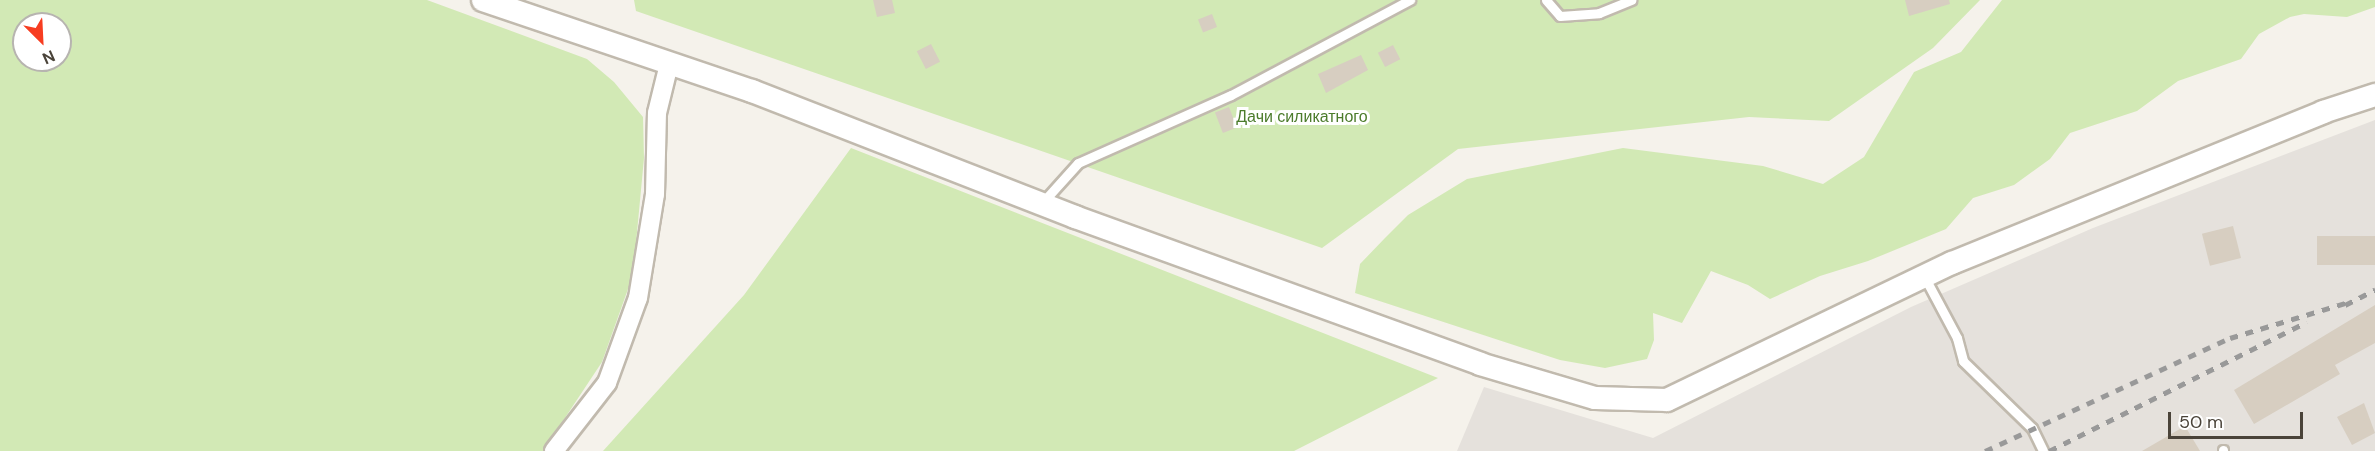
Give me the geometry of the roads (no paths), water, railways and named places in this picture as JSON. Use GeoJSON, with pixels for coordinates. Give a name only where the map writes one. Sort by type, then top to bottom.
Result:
{"type":"FeatureCollection","features":[{"type":"Feature","properties":{"kind":"street"},"geometry":{"type":"LineString","coordinates":[[483,0],[752,91],[1041,204],[1480,364],[1595,398],[1666,400],[1924,276],[2213,157],[2375,95]]}},
{"type":"Feature","properties":{"kind":"street"},"geometry":{"type":"LineString","coordinates":[[555,451],[607,382],[638,298],[654,194],[657,113],[669,64]]}},
{"type":"Feature","properties":{"kind":"lane"},"geometry":{"type":"LineString","coordinates":[[1041,204],[1078,163],[1232,95],[1410,0]]}},
{"type":"Feature","properties":{"kind":"lane"},"geometry":{"type":"LineString","coordinates":[[1546,0],[1560,16],[1599,13],[1632,0]]}},
{"type":"Feature","properties":{"kind":"lane"},"geometry":{"type":"LineString","coordinates":[[1924,276],[1957,338],[1963,361],[2032,428],[2043,451]]}},
{"type":"Feature","properties":{"kind":"railway"},"geometry":{"type":"LineString","coordinates":[[2345,305],[2375,290]]}},
{"type":"Feature","properties":{"kind":"railway"},"geometry":{"type":"LineString","coordinates":[[1985,451],[2230,338],[2352,301]]}},
{"type":"Feature","properties":{"kind":"railway"},"geometry":{"type":"LineString","coordinates":[[2049,451],[2307,322]]}},
{"type":"Feature","properties":{"kind":"park label","name":"Дачи силикатного"},"geometry":{"type":"Point","coordinates":[1302,117]}}]}
